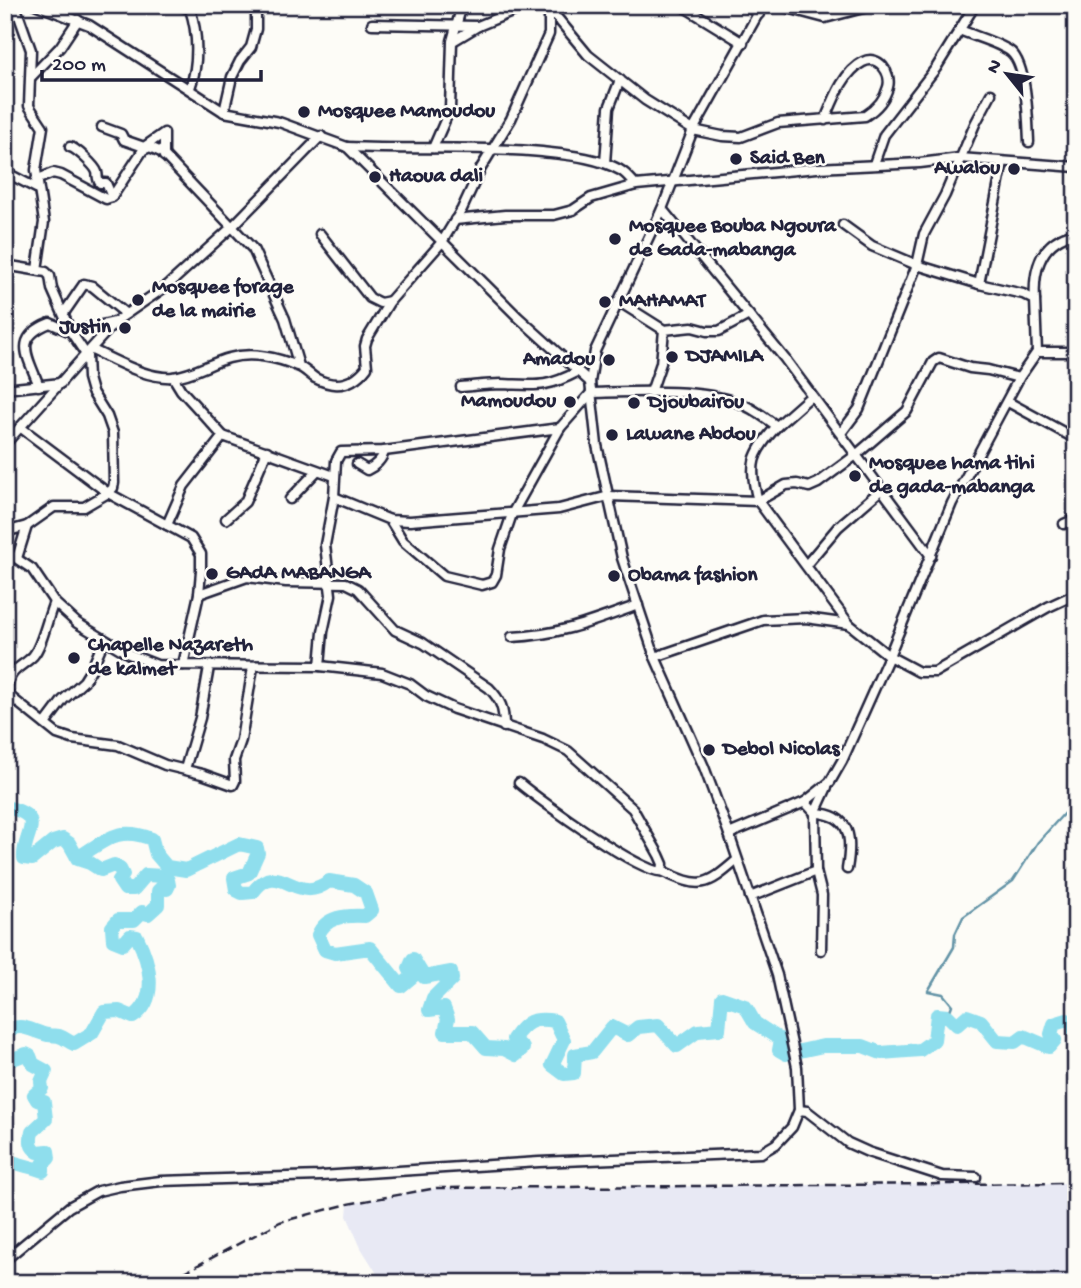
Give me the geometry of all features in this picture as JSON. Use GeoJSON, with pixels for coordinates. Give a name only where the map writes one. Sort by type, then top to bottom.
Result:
{"type":"FeatureCollection","features":[{"type":"Feature","properties":{"kind":"street"},"geometry":{"type":"LineString","coordinates":[[15,5],[31,50],[29,106],[43,127],[37,182],[44,222],[37,270]]}},
{"type":"Feature","properties":{"kind":"street"},"geometry":{"type":"LineString","coordinates":[[37,5],[78,20],[123,44],[224,112],[279,122],[347,147],[495,148],[564,154],[605,163],[622,171],[636,185]]}},
{"type":"Feature","properties":{"kind":"street"},"geometry":{"type":"LineString","coordinates":[[178,5],[190,9],[195,22],[195,76],[190,88]]}},
{"type":"Feature","properties":{"kind":"street"},"geometry":{"type":"LineString","coordinates":[[224,112],[232,77],[251,47],[256,29],[256,5]]}},
{"type":"Feature","properties":{"kind":"street"},"geometry":{"type":"LineString","coordinates":[[433,148],[450,109],[452,41],[462,5]]}},
{"type":"Feature","properties":{"kind":"street"},"geometry":{"type":"LineString","coordinates":[[452,41],[462,33],[529,5]]}},
{"type":"Feature","properties":{"kind":"street"},"geometry":{"type":"LineString","coordinates":[[681,5],[743,43]]}},
{"type":"Feature","properties":{"kind":"street"},"geometry":{"type":"LineString","coordinates":[[745,5],[758,14]]}},
{"type":"Feature","properties":{"kind":"street"},"geometry":{"type":"LineString","coordinates":[[5,1261],[69,1208],[98,1191],[120,1186],[161,1181],[321,1176],[539,1162],[761,1153],[776,1144],[792,1127],[799,1110],[794,1053],[777,975],[729,834],[704,767],[655,657],[622,558],[597,445],[590,382],[595,351],[662,209],[693,130],[763,5]]}},
{"type":"Feature","properties":{"kind":"street"},"geometry":{"type":"LineString","coordinates":[[776,5],[825,19],[875,5]]}},
{"type":"Feature","properties":{"kind":"street"},"geometry":{"type":"LineString","coordinates":[[874,164],[884,135],[917,95],[975,5]]}},
{"type":"Feature","properties":{"kind":"street"},"geometry":{"type":"LineString","coordinates":[[548,6],[588,55],[645,100],[693,130],[722,136],[741,137],[778,123],[825,120],[865,117],[883,99],[888,85],[888,76],[883,66],[871,60],[864,61],[855,69],[835,97],[825,120]]}},
{"type":"Feature","properties":{"kind":"street"},"geometry":{"type":"LineString","coordinates":[[5,265],[37,270],[50,276],[52,289],[71,332],[90,353],[150,374],[173,377],[230,358],[256,355],[299,366],[317,379],[331,383],[347,384],[358,379],[367,367],[366,339],[390,301],[442,242],[456,220],[481,168],[495,148],[540,58],[549,34],[548,6]]}},
{"type":"Feature","properties":{"kind":"street"},"geometry":{"type":"LineString","coordinates":[[31,77],[60,47],[78,20]]}},
{"type":"Feature","properties":{"kind":"street"},"geometry":{"type":"LineString","coordinates":[[372,24],[478,26]]}},
{"type":"Feature","properties":{"kind":"street"},"geometry":{"type":"LineString","coordinates":[[960,30],[1010,50],[1016,58],[1026,85],[1029,142]]}},
{"type":"Feature","properties":{"kind":"street"},"geometry":{"type":"LineString","coordinates":[[605,163],[609,108],[620,80]]}},
{"type":"Feature","properties":{"kind":"street"},"geometry":{"type":"LineString","coordinates":[[841,433],[859,409],[916,265],[924,234],[945,195],[990,94]]}},
{"type":"Feature","properties":{"kind":"street"},"geometry":{"type":"LineString","coordinates":[[102,127],[144,147],[164,133],[164,156]]}},
{"type":"Feature","properties":{"kind":"street"},"geometry":{"type":"LineString","coordinates":[[5,444],[90,353],[116,321],[168,285],[232,227],[321,136]]}},
{"type":"Feature","properties":{"kind":"street"},"geometry":{"type":"LineString","coordinates":[[70,146],[78,149],[95,169],[96,179],[100,183],[106,183],[112,198]]}},
{"type":"Feature","properties":{"kind":"street"},"geometry":{"type":"LineString","coordinates":[[5,172],[26,183],[37,182],[53,173],[61,174],[106,199],[112,198],[143,150],[150,147],[164,156],[253,249],[285,319],[299,366]]}},
{"type":"Feature","properties":{"kind":"street"},"geometry":{"type":"LineString","coordinates":[[347,147],[442,242],[590,382]]}},
{"type":"Feature","properties":{"kind":"street"},"geometry":{"type":"LineString","coordinates":[[456,220],[565,213],[591,198],[636,185],[874,164],[920,163],[960,158],[1076,167]]}},
{"type":"Feature","properties":{"kind":"street"},"geometry":{"type":"LineString","coordinates":[[979,284],[1003,162]]}},
{"type":"Feature","properties":{"kind":"street"},"geometry":{"type":"LineString","coordinates":[[662,209],[785,359],[930,556]]}},
{"type":"Feature","properties":{"kind":"street"},"geometry":{"type":"LineString","coordinates":[[843,225],[872,246],[916,265],[1023,294],[1035,300]]}},
{"type":"Feature","properties":{"kind":"street"},"geometry":{"type":"LineString","coordinates":[[320,233],[370,298],[380,303],[390,301]]}},
{"type":"Feature","properties":{"kind":"street"},"geometry":{"type":"LineString","coordinates":[[821,950],[822,895],[816,872],[815,813],[842,761],[889,656],[952,503],[1019,378],[1037,352],[1034,279],[1041,257],[1050,244],[1071,234],[1076,248]]}},
{"type":"Feature","properties":{"kind":"street"},"geometry":{"type":"LineString","coordinates":[[64,313],[84,284],[92,286],[126,314]]}},
{"type":"Feature","properties":{"kind":"street"},"geometry":{"type":"LineString","coordinates":[[618,301],[664,330],[692,327],[719,331],[749,315]]}},
{"type":"Feature","properties":{"kind":"street"},"geometry":{"type":"LineString","coordinates":[[39,386],[25,347],[27,337],[34,330],[50,323],[71,332],[116,321]]}},
{"type":"Feature","properties":{"kind":"street"},"geometry":{"type":"LineString","coordinates":[[651,392],[664,350],[664,330]]}},
{"type":"Feature","properties":{"kind":"street"},"geometry":{"type":"LineString","coordinates":[[1037,352],[1075,352]]}},
{"type":"Feature","properties":{"kind":"street"},"geometry":{"type":"LineString","coordinates":[[5,532],[27,526],[54,507],[84,507],[108,494],[113,488],[113,433],[107,416],[92,392],[88,378],[90,353]]}},
{"type":"Feature","properties":{"kind":"street"},"geometry":{"type":"LineString","coordinates":[[334,497],[390,520],[410,521],[559,509],[608,496],[758,501],[786,485],[809,487],[818,483],[856,454],[907,411],[933,362],[939,358],[970,368],[1019,378]]}},
{"type":"Feature","properties":{"kind":"street"},"geometry":{"type":"LineString","coordinates":[[461,387],[496,384],[535,386],[562,380],[577,372]]}},
{"type":"Feature","properties":{"kind":"street"},"geometry":{"type":"LineString","coordinates":[[173,377],[181,390],[223,436],[334,476]]}},
{"type":"Feature","properties":{"kind":"street"},"geometry":{"type":"LineString","coordinates":[[5,389],[61,383]]}},
{"type":"Feature","properties":{"kind":"street"},"geometry":{"type":"LineString","coordinates":[[390,520],[403,541],[444,576],[482,585],[492,582],[496,575],[500,549],[512,514],[560,428],[591,393],[651,392],[726,399],[743,404],[777,426]]}},
{"type":"Feature","properties":{"kind":"street"},"geometry":{"type":"LineString","coordinates":[[811,396],[760,444],[752,462],[752,480],[758,501],[849,624],[889,656],[919,672],[935,672],[1048,607],[1076,594]]}},
{"type":"Feature","properties":{"kind":"street"},"geometry":{"type":"LineString","coordinates":[[1008,402],[1076,439]]}},
{"type":"Feature","properties":{"kind":"street"},"geometry":{"type":"LineString","coordinates":[[20,427],[108,494],[191,538],[201,554],[199,594],[183,665]]}},
{"type":"Feature","properties":{"kind":"street"},"geometry":{"type":"LineString","coordinates":[[320,666],[323,632],[331,596],[325,545],[334,497],[336,461],[341,452],[384,451],[560,428]]}},
{"type":"Feature","properties":{"kind":"street"},"geometry":{"type":"LineString","coordinates":[[167,525],[184,486],[223,436]]}},
{"type":"Feature","properties":{"kind":"street"},"geometry":{"type":"LineString","coordinates":[[226,519],[245,502],[267,451]]}},
{"type":"Feature","properties":{"kind":"street"},"geometry":{"type":"LineString","coordinates":[[357,464],[370,469],[382,457],[384,451]]}},
{"type":"Feature","properties":{"kind":"street"},"geometry":{"type":"LineString","coordinates":[[290,499],[317,471]]}},
{"type":"Feature","properties":{"kind":"street"},"geometry":{"type":"LineString","coordinates":[[806,565],[838,527],[882,489]]}},
{"type":"Feature","properties":{"kind":"street"},"geometry":{"type":"LineString","coordinates":[[1064,524],[1076,519]]}},
{"type":"Feature","properties":{"kind":"street"},"geometry":{"type":"LineString","coordinates":[[17,558],[27,526]]}},
{"type":"Feature","properties":{"kind":"street"},"geometry":{"type":"LineString","coordinates":[[5,551],[32,569],[54,602],[77,623],[129,654],[157,665],[320,666],[382,673],[410,684],[426,696],[454,709],[543,739],[568,751],[633,809],[659,855],[663,864],[662,871]]}},
{"type":"Feature","properties":{"kind":"street"},"geometry":{"type":"LineString","coordinates":[[199,594],[227,582],[247,578],[346,583],[358,589],[395,630],[423,643],[489,688],[504,709],[504,727]]}},
{"type":"Feature","properties":{"kind":"street"},"geometry":{"type":"LineString","coordinates":[[54,602],[35,654],[21,663],[11,675],[7,691],[57,734],[72,739],[118,745],[165,765],[235,784],[234,760],[241,740],[253,667]]}},
{"type":"Feature","properties":{"kind":"street"},"geometry":{"type":"LineString","coordinates":[[512,637],[542,636],[577,627],[638,605]]}},
{"type":"Feature","properties":{"kind":"street"},"geometry":{"type":"LineString","coordinates":[[655,657],[763,620],[806,618],[849,624]]}},
{"type":"Feature","properties":{"kind":"street"},"geometry":{"type":"LineString","coordinates":[[45,724],[63,700],[84,681],[104,640]]}},
{"type":"Feature","properties":{"kind":"street"},"geometry":{"type":"LineString","coordinates":[[185,769],[200,718],[209,667]]}},
{"type":"Feature","properties":{"kind":"street"},"geometry":{"type":"LineString","coordinates":[[729,834],[805,802],[830,782]]}},
{"type":"Feature","properties":{"kind":"street"},"geometry":{"type":"LineString","coordinates":[[519,783],[554,812],[655,872],[662,871],[687,883],[705,883],[717,878],[737,860]]}},
{"type":"Feature","properties":{"kind":"street"},"geometry":{"type":"LineString","coordinates":[[805,802],[815,813],[841,820],[848,832],[850,843],[846,869]]}},
{"type":"Feature","properties":{"kind":"street"},"geometry":{"type":"LineString","coordinates":[[750,897],[816,872]]}},
{"type":"Feature","properties":{"kind":"street"},"geometry":{"type":"LineString","coordinates":[[799,1110],[807,1111],[848,1143],[868,1152],[942,1176],[976,1177]]}},
{"type":"Feature","properties":{"kind":"shaded area"},"geometry":{"type":"Polygon","coordinates":[[[1076,1183],[1076,1283],[383,1283],[361,1248],[347,1216],[348,1204],[436,1188],[1076,1183]]]}},
{"type":"Feature","properties":{"kind":"waterway"},"geometry":{"type":"LineString","coordinates":[[356,5],[376,9],[383,5]]}},
{"type":"Feature","properties":{"kind":"waterway"},"geometry":{"type":"LineString","coordinates":[[948,1016],[952,1005],[943,994],[928,991],[954,947],[955,934],[963,917],[1013,881],[1038,842],[1076,800]]}},
{"type":"Feature","properties":{"kind":"waterway"},"geometry":{"type":"LineString","coordinates":[[5,807],[27,815],[30,821],[24,858],[32,859],[53,842],[63,839],[69,843],[78,859],[101,870],[114,865],[120,869],[123,875],[119,880],[125,889],[134,889],[146,875],[163,876],[169,885],[167,889],[162,887],[158,891],[158,905],[148,914],[142,912],[134,920],[118,920],[112,927],[113,940],[123,944],[130,936],[137,937],[148,968],[150,979],[147,1000],[133,1017],[119,1011],[104,1012],[92,1033],[74,1044],[59,1036],[21,1027],[15,1027],[5,1034]]}},
{"type":"Feature","properties":{"kind":"waterway"},"geometry":{"type":"LineString","coordinates":[[77,858],[120,834],[140,835],[152,839],[156,854],[167,867],[186,870],[239,844],[257,848],[258,853],[249,873],[234,878],[236,890],[242,893],[253,892],[263,882],[271,879],[307,889],[317,888],[329,881],[354,885],[366,893],[372,910],[365,916],[344,917],[326,924],[318,935],[325,950],[335,953],[370,948],[401,986],[413,976],[409,968],[413,959],[424,977],[451,972],[452,979],[433,998],[429,1010],[444,1008],[448,1019],[445,1032],[472,1032],[486,1048],[504,1049],[516,1055],[523,1048],[513,1039],[522,1028],[535,1020],[555,1021],[564,1040],[552,1065],[564,1074],[574,1073],[575,1055],[592,1052],[612,1027],[628,1035],[638,1027],[658,1025],[677,1046],[698,1031],[719,1029],[722,998],[745,1006],[755,1023],[781,1040],[779,1050],[786,1054],[823,1046],[863,1046],[881,1053],[920,1050],[934,1040],[937,1015],[948,1016],[957,1025],[967,1016],[981,1021],[997,1041],[1015,1042],[1023,1036],[1049,1047],[1055,1040],[1051,1034],[1054,1024],[1067,1020],[1073,1023],[1076,1041]]}},
{"type":"Feature","properties":{"kind":"waterway"},"geometry":{"type":"LineString","coordinates":[[5,1062],[26,1054],[30,1056],[33,1064],[46,1071],[41,1082],[42,1088],[34,1095],[37,1100],[44,1102],[46,1119],[32,1132],[31,1141],[38,1152],[48,1151],[49,1158],[43,1164],[43,1171],[5,1159]]}},
{"type":"Feature","properties":{"kind":"railway"},"geometry":{"type":"LineString","coordinates":[[171,1283],[181,1274],[280,1222],[348,1204],[436,1188],[1076,1183]]}},
{"type":"Feature","properties":{"kind":"place","name":"Mosquee Mamoudou"},"geometry":{"type":"Point","coordinates":[304,112]}},
{"type":"Feature","properties":{"kind":"place","name":"Said Ben"},"geometry":{"type":"Point","coordinates":[736,159]}},
{"type":"Feature","properties":{"kind":"place","name":"Awalou"},"geometry":{"type":"Point","coordinates":[1014,169]}},
{"type":"Feature","properties":{"kind":"place","name":"Haoua dali"},"geometry":{"type":"Point","coordinates":[375,177]}},
{"type":"Feature","properties":{"kind":"place","name":"Mosquee Bouba Ngoura de Gada-mabanga"},"geometry":{"type":"Point","coordinates":[615,239]}},
{"type":"Feature","properties":{"kind":"place","name":"Mosquee forage de la mairie"},"geometry":{"type":"Point","coordinates":[138,300]}},
{"type":"Feature","properties":{"kind":"place","name":"MAHAMAT"},"geometry":{"type":"Point","coordinates":[605,302]}},
{"type":"Feature","properties":{"kind":"place","name":"Justin"},"geometry":{"type":"Point","coordinates":[125,328]}},
{"type":"Feature","properties":{"kind":"place","name":"DJAMILA"},"geometry":{"type":"Point","coordinates":[672,357]}},
{"type":"Feature","properties":{"kind":"place","name":"Amadou"},"geometry":{"type":"Point","coordinates":[609,360]}},
{"type":"Feature","properties":{"kind":"place","name":"Mamoudou"},"geometry":{"type":"Point","coordinates":[570,402]}},
{"type":"Feature","properties":{"kind":"place","name":"Djoubairou"},"geometry":{"type":"Point","coordinates":[634,403]}},
{"type":"Feature","properties":{"kind":"place","name":"Lawane Abdou"},"geometry":{"type":"Point","coordinates":[612,435]}},
{"type":"Feature","properties":{"kind":"place","name":"Mosquee hama tihi de gada-mabanga"},"geometry":{"type":"Point","coordinates":[855,476]}},
{"type":"Feature","properties":{"kind":"place","name":"GAdA MABANGA"},"geometry":{"type":"Point","coordinates":[212,574]}},
{"type":"Feature","properties":{"kind":"place","name":"Obama fashion"},"geometry":{"type":"Point","coordinates":[614,576]}},
{"type":"Feature","properties":{"kind":"place","name":"Chapelle Nazareth de kalmet"},"geometry":{"type":"Point","coordinates":[74,658]}},
{"type":"Feature","properties":{"kind":"place","name":"Debol Nicolas"},"geometry":{"type":"Point","coordinates":[709,750]}}]}
